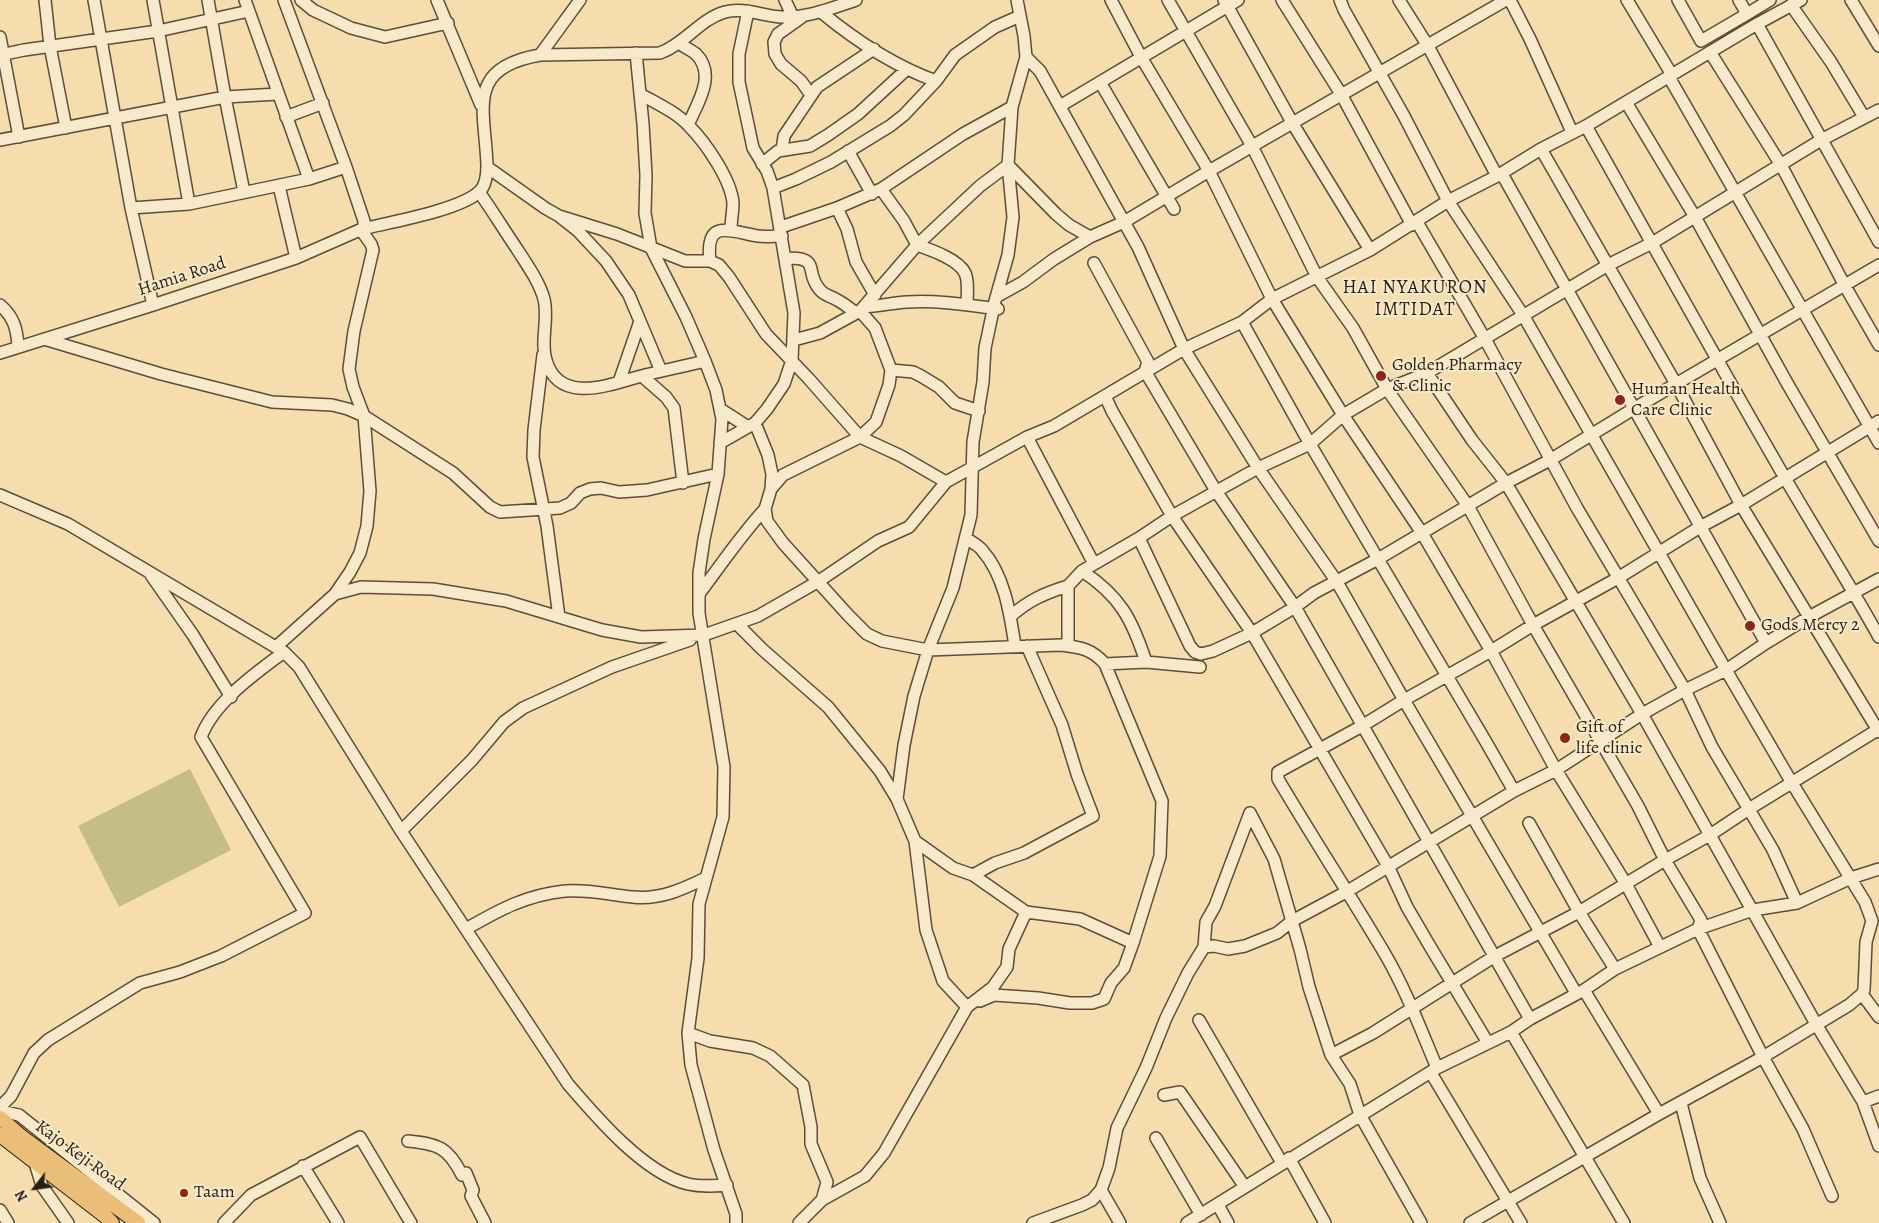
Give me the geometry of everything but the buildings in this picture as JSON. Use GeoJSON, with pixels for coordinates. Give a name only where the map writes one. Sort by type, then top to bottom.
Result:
{"type":"FeatureCollection","features":[{"type":"Feature","properties":{"kind":"main road","name":"Kajo Keji Road"},"geometry":{"type":"LineString","coordinates":[[0,1118],[138,1223]]}},
{"type":"Feature","properties":{"kind":"main road","name":"Kajo Keji Road"},"geometry":{"type":"LineString","coordinates":[[0,1135],[112,1223]]}},
{"type":"Feature","properties":{"kind":"street"},"geometry":{"type":"LineString","coordinates":[[45,0],[50,46],[66,128]]}},
{"type":"Feature","properties":{"kind":"street"},"geometry":{"type":"LineString","coordinates":[[94,0],[132,208],[153,305]]}},
{"type":"Feature","properties":{"kind":"street"},"geometry":{"type":"LineString","coordinates":[[153,0],[189,204]]}},
{"type":"Feature","properties":{"kind":"street"},"geometry":{"type":"LineString","coordinates":[[208,0],[244,192]]}},
{"type":"Feature","properties":{"kind":"street"},"geometry":{"type":"LineString","coordinates":[[154,1223],[19,1115],[0,1109],[11,1096],[34,1053],[48,1040],[140,983],[180,972],[221,956],[305,912],[201,737],[205,727],[231,697],[335,594],[360,553],[367,526],[370,491],[364,416],[352,387],[349,369],[354,330],[372,250],[362,227],[346,167],[284,0]]}},
{"type":"Feature","properties":{"kind":"street"},"geometry":{"type":"LineString","coordinates":[[301,0],[313,10],[351,28],[385,37],[448,23]]}},
{"type":"Feature","properties":{"kind":"street"},"geometry":{"type":"LineString","coordinates":[[437,0],[482,107]]}},
{"type":"Feature","properties":{"kind":"street"},"geometry":{"type":"LineString","coordinates":[[540,55],[580,0]]}},
{"type":"Feature","properties":{"kind":"street"},"geometry":{"type":"LineString","coordinates":[[785,0],[793,17]]}},
{"type":"Feature","properties":{"kind":"street"},"geometry":{"type":"LineString","coordinates":[[559,617],[547,526],[535,472],[533,443],[544,349],[546,319],[544,299],[532,272],[479,192],[482,190],[487,174],[482,107],[484,92],[495,74],[509,63],[520,58],[540,55],[660,52],[670,49],[717,15],[737,10],[780,17],[793,17],[821,12],[856,0]]}},
{"type":"Feature","properties":{"kind":"street"},"geometry":{"type":"LineString","coordinates":[[897,799],[904,745],[914,696],[928,650],[953,588],[971,515],[972,442],[979,411],[985,348],[996,297],[1008,255],[1013,217],[1008,164],[1012,107],[1026,57],[1017,0]]}},
{"type":"Feature","properties":{"kind":"street"},"geometry":{"type":"LineString","coordinates":[[1111,0],[1141,57],[1209,171],[1272,299],[1343,415],[1422,533],[1491,651],[1556,770],[1626,884],[1660,947]]}},
{"type":"Feature","properties":{"kind":"street"},"geometry":{"type":"LineString","coordinates":[[1168,0],[1252,146],[1317,277],[1353,328],[1387,389],[1468,506],[1533,625],[1638,806],[1665,860],[1701,920],[1698,929],[1763,1057],[1803,1129],[1832,1196]]}},
{"type":"Feature","properties":{"kind":"street"},"geometry":{"type":"LineString","coordinates":[[1060,106],[1185,31],[1225,3],[1238,0]]}},
{"type":"Feature","properties":{"kind":"street"},"geometry":{"type":"LineString","coordinates":[[1282,0],[1341,94],[1414,223],[1484,339],[1550,460],[1684,690],[1712,747],[1773,850],[1797,903]]}},
{"type":"Feature","properties":{"kind":"street"},"geometry":{"type":"LineString","coordinates":[[1340,0],[1448,201],[1523,315],[1726,670],[1792,783],[1866,902],[1872,917],[1866,942],[1866,975],[1862,994],[1849,1005],[1763,1057],[1507,1200],[1470,1223]]}},
{"type":"Feature","properties":{"kind":"street"},"geometry":{"type":"LineString","coordinates":[[1399,0],[1428,46],[1500,175],[1568,290],[1766,644]]}},
{"type":"Feature","properties":{"kind":"street"},"geometry":{"type":"LineString","coordinates":[[996,297],[1023,282],[1054,259],[1090,237],[1124,222],[1341,94],[1508,0],[1530,39],[1572,132]]}},
{"type":"Feature","properties":{"kind":"street"},"geometry":{"type":"LineString","coordinates":[[1627,0],[1734,192],[1803,310],[1874,424],[1879,443]]}},
{"type":"Feature","properties":{"kind":"street"},"geometry":{"type":"LineString","coordinates":[[1678,0],[1701,41],[1770,0]]}},
{"type":"Feature","properties":{"kind":"street"},"geometry":{"type":"LineString","coordinates":[[1738,0],[1747,14]]}},
{"type":"Feature","properties":{"kind":"street"},"geometry":{"type":"LineString","coordinates":[[1851,0],[1879,46]]}},
{"type":"Feature","properties":{"kind":"street"},"geometry":{"type":"LineString","coordinates":[[400,832],[472,760],[504,722],[523,708],[612,667],[737,624],[774,607],[819,581],[878,541],[909,528],[946,482],[1027,437],[1054,426],[1184,349],[1242,322],[1272,299],[1370,250],[1448,201],[1500,175],[1541,149],[1586,126],[1796,2],[1864,117]]}},
{"type":"Feature","properties":{"kind":"street"},"geometry":{"type":"LineString","coordinates":[[1225,3],[1293,124],[1370,250]]}},
{"type":"Feature","properties":{"kind":"street"},"geometry":{"type":"LineString","coordinates":[[2,55],[50,46],[158,31],[212,20],[247,5],[309,179]]}},
{"type":"Feature","properties":{"kind":"street"},"geometry":{"type":"LineString","coordinates":[[720,443],[751,425],[767,409],[784,384],[792,360],[794,340],[794,313],[774,188],[753,148],[739,82],[739,54],[748,11]]}},
{"type":"Feature","properties":{"kind":"street"},"geometry":{"type":"LineString","coordinates":[[821,12],[865,45],[906,69],[936,81]]}},
{"type":"Feature","properties":{"kind":"street"},"geometry":{"type":"LineString","coordinates":[[806,15],[778,34],[774,42],[775,54],[781,64],[802,81],[811,95]]}},
{"type":"Feature","properties":{"kind":"street"},"geometry":{"type":"LineString","coordinates":[[774,188],[796,179],[890,126],[904,115],[936,81],[955,55],[995,27],[1020,16]]}},
{"type":"Feature","properties":{"kind":"street"},"geometry":{"type":"LineString","coordinates":[[1757,24],[1879,242]]}},
{"type":"Feature","properties":{"kind":"street"},"geometry":{"type":"LineString","coordinates":[[0,37],[19,137]]}},
{"type":"Feature","properties":{"kind":"street"},"geometry":{"type":"LineString","coordinates":[[679,43],[696,55],[704,66],[706,80],[702,95],[688,125]]}},
{"type":"Feature","properties":{"kind":"street"},"geometry":{"type":"LineString","coordinates":[[782,150],[784,136],[817,86],[874,49]]}},
{"type":"Feature","properties":{"kind":"street"},"geometry":{"type":"LineString","coordinates":[[1710,52],[1781,165],[1845,286],[1879,345]]}},
{"type":"Feature","properties":{"kind":"street"},"geometry":{"type":"LineString","coordinates":[[636,53],[646,174],[645,213],[650,248],[686,317],[705,361],[716,390],[722,419],[718,474],[698,573],[699,613],[724,767],[723,817],[700,904],[698,958],[688,1033],[692,1065],[714,1150],[736,1214],[736,1223]]}},
{"type":"Feature","properties":{"kind":"street"},"geometry":{"type":"LineString","coordinates":[[1026,57],[1040,71],[1138,247],[1184,349],[1258,468],[1337,582],[1541,934],[1659,1114]]}},
{"type":"Feature","properties":{"kind":"street"},"geometry":{"type":"LineString","coordinates":[[762,164],[782,150],[810,146],[828,135],[858,114],[906,69]]}},
{"type":"Feature","properties":{"kind":"street"},"geometry":{"type":"LineString","coordinates":[[1100,82],[1174,209]]}},
{"type":"Feature","properties":{"kind":"street"},"geometry":{"type":"LineString","coordinates":[[0,140],[225,98],[278,94]]}},
{"type":"Feature","properties":{"kind":"street"},"geometry":{"type":"LineString","coordinates":[[640,94],[660,104],[688,125],[705,146],[728,184],[733,202],[731,230]]}},
{"type":"Feature","properties":{"kind":"street"},"geometry":{"type":"LineString","coordinates":[[1626,102],[1695,216],[1760,334],[1879,541]]}},
{"type":"Feature","properties":{"kind":"street"},"geometry":{"type":"LineString","coordinates":[[286,117],[323,103]]}},
{"type":"Feature","properties":{"kind":"street"},"geometry":{"type":"LineString","coordinates":[[710,261],[708,249],[713,234],[722,230],[731,230],[761,237],[781,232],[838,208],[877,191],[963,134],[1012,107]]}},
{"type":"Feature","properties":{"kind":"street"},"geometry":{"type":"LineString","coordinates":[[1010,617],[1023,605],[1036,598],[1068,586],[1082,571],[1139,538],[1172,516],[1258,468],[1310,444],[1343,415],[1387,389],[1427,373],[1608,265],[1652,243],[1821,140],[1879,110]]}},
{"type":"Feature","properties":{"kind":"street"},"geometry":{"type":"LineString","coordinates":[[1586,126],[1785,479],[1855,593],[1879,637]]}},
{"type":"Feature","properties":{"kind":"street"},"geometry":{"type":"LineString","coordinates":[[1331,1055],[1412,1009],[1495,956],[1541,934],[1665,860],[1710,836],[1749,809],[1878,730],[1741,505],[1676,384],[1541,149]]}},
{"type":"Feature","properties":{"kind":"street"},"geometry":{"type":"LineString","coordinates":[[848,151],[877,191],[904,220],[917,246],[932,250],[947,258],[958,265],[965,273],[967,304]]}},
{"type":"Feature","properties":{"kind":"street"},"geometry":{"type":"LineString","coordinates":[[1008,164],[1056,214],[1069,225],[1090,237]]}},
{"type":"Feature","properties":{"kind":"street"},"geometry":{"type":"LineString","coordinates":[[794,340],[820,333],[860,311],[917,246],[974,191],[1008,164]]}},
{"type":"Feature","properties":{"kind":"street"},"geometry":{"type":"LineString","coordinates":[[132,208],[189,204],[280,186],[346,167]]}},
{"type":"Feature","properties":{"kind":"street"},"geometry":{"type":"LineString","coordinates":[[487,167],[578,231],[606,261],[629,295],[661,371]]}},
{"type":"Feature","properties":{"kind":"street"},"geometry":{"type":"LineString","coordinates":[[280,186],[296,258]]}},
{"type":"Feature","properties":{"kind":"street","name":"Hamia Road"},"geometry":{"type":"LineString","coordinates":[[0,352],[153,305],[296,258],[362,227],[460,204],[479,192]]}},
{"type":"Feature","properties":{"kind":"street"},"geometry":{"type":"LineString","coordinates":[[838,208],[847,229],[856,262],[876,295]]}},
{"type":"Feature","properties":{"kind":"street"},"geometry":{"type":"LineString","coordinates":[[559,216],[617,234],[685,261],[710,261],[719,265],[729,277],[766,334],[792,360],[860,437],[901,456],[946,482]]}},
{"type":"Feature","properties":{"kind":"street"},"geometry":{"type":"LineString","coordinates":[[771,489],[783,475],[860,437],[876,422],[889,385],[891,370],[876,328],[860,311],[825,295],[819,289],[809,262],[805,259],[785,258]]}},
{"type":"Feature","properties":{"kind":"street"},"geometry":{"type":"LineString","coordinates":[[1094,263],[1148,362],[1145,371],[1216,491],[1295,607],[1530,1018]]}},
{"type":"Feature","properties":{"kind":"street"},"geometry":{"type":"LineString","coordinates":[[1139,538],[1190,646],[1195,652],[1201,654],[1213,651],[1252,633],[1314,593],[1378,559],[1506,483],[1550,460],[1760,334],[1879,266]]}},
{"type":"Feature","properties":{"kind":"street"},"geometry":{"type":"LineString","coordinates":[[860,311],[907,302],[945,302],[998,309]]}},
{"type":"Feature","properties":{"kind":"street"},"geometry":{"type":"LineString","coordinates":[[0,305],[8,311],[15,325],[18,347]]}},
{"type":"Feature","properties":{"kind":"street"},"geometry":{"type":"LineString","coordinates":[[619,382],[640,321]]}},
{"type":"Feature","properties":{"kind":"street"},"geometry":{"type":"LineString","coordinates":[[1242,322],[1310,444],[1514,791]]}},
{"type":"Feature","properties":{"kind":"street"},"geometry":{"type":"LineString","coordinates":[[44,339],[162,374],[272,402],[332,405],[348,409],[364,416],[452,473],[494,510],[500,512],[565,507],[580,494],[590,489],[600,488],[619,492],[647,490],[718,474]]}},
{"type":"Feature","properties":{"kind":"street"},"geometry":{"type":"LineString","coordinates":[[544,349],[549,368],[556,378],[569,386],[582,389],[600,388],[705,361]]}},
{"type":"Feature","properties":{"kind":"street"},"geometry":{"type":"LineString","coordinates":[[891,370],[913,372],[939,388],[955,403],[979,411]]}},
{"type":"Feature","properties":{"kind":"street"},"geometry":{"type":"LineString","coordinates":[[1427,373],[1472,440],[1506,483],[1642,714],[1816,1024],[1863,1102],[1879,1146]]}},
{"type":"Feature","properties":{"kind":"street"},"geometry":{"type":"LineString","coordinates":[[642,376],[666,397],[674,408],[683,483]]}},
{"type":"Feature","properties":{"kind":"street"},"geometry":{"type":"LineString","coordinates":[[1105,396],[1172,516],[1252,633],[1388,866],[1407,907],[1488,1043]]}},
{"type":"Feature","properties":{"kind":"street"},"geometry":{"type":"LineString","coordinates":[[699,594],[743,533],[765,509],[771,489],[772,474],[768,455],[751,425],[720,409]]}},
{"type":"Feature","properties":{"kind":"street"},"geometry":{"type":"LineString","coordinates":[[1521,1223],[1434,1070],[1412,1009],[1385,955],[1320,850],[1277,775],[1280,770],[1362,726],[1446,675],[1618,578],[1874,424]]}},
{"type":"Feature","properties":{"kind":"street"},"geometry":{"type":"LineString","coordinates":[[1027,437],[1094,564]]}},
{"type":"Feature","properties":{"kind":"street"},"geometry":{"type":"LineString","coordinates":[[0,496],[68,524],[281,649],[299,667],[400,832],[568,1084],[591,1111],[642,1160],[672,1179],[689,1185],[727,1185]]}},
{"type":"Feature","properties":{"kind":"street"},"geometry":{"type":"LineString","coordinates":[[765,509],[768,521],[774,532],[848,616],[867,634],[882,641],[928,650],[1015,646],[1068,646],[1079,647],[1097,655],[1106,664],[1162,801],[1160,856],[1124,968],[1110,983],[1104,999],[1092,1003],[1070,1004],[1038,998],[994,995],[967,1007]]}},
{"type":"Feature","properties":{"kind":"street"},"geometry":{"type":"LineString","coordinates":[[966,538],[981,550],[993,566],[1002,587],[1015,646]]}},
{"type":"Feature","properties":{"kind":"street"},"geometry":{"type":"LineString","coordinates":[[1082,571],[1098,581],[1118,601],[1139,640],[1146,662]]}},
{"type":"Feature","properties":{"kind":"street"},"geometry":{"type":"LineString","coordinates":[[150,573],[193,635],[231,697]]}},
{"type":"Feature","properties":{"kind":"street"},"geometry":{"type":"LineString","coordinates":[[1204,947],[1214,946],[1228,949],[1245,946],[1277,933],[1292,921],[1346,892],[1428,841],[1514,791],[1556,770],[1642,714],[1684,690],[1726,670],[1809,617],[1879,579]]}},
{"type":"Feature","properties":{"kind":"street"},"geometry":{"type":"LineString","coordinates":[[1068,586],[1068,646]]}},
{"type":"Feature","properties":{"kind":"street"},"geometry":{"type":"LineString","coordinates":[[335,594],[360,587],[433,589],[506,601],[602,630],[641,637],[704,635]]}},
{"type":"Feature","properties":{"kind":"street"},"geometry":{"type":"LineString","coordinates":[[737,624],[763,650],[828,707],[880,771],[897,799],[915,841],[926,930],[943,981],[967,1007]]}},
{"type":"Feature","properties":{"kind":"street"},"geometry":{"type":"LineString","coordinates":[[972,875],[995,863],[1024,853],[1093,816],[1077,774],[1062,724],[1027,646]]}},
{"type":"Feature","properties":{"kind":"street"},"geometry":{"type":"LineString","coordinates":[[1106,664],[1146,662],[1200,667]]}},
{"type":"Feature","properties":{"kind":"street"},"geometry":{"type":"LineString","coordinates":[[1033,1223],[1082,1205],[1092,1200],[1101,1190],[1109,1168],[1117,1128],[1146,1068],[1166,1018],[1188,973],[1204,947],[1206,922],[1215,906],[1250,813],[1274,859],[1331,1055],[1350,1084],[1360,1115],[1421,1223]]}},
{"type":"Feature","properties":{"kind":"street"},"geometry":{"type":"LineString","coordinates":[[1530,823],[1579,912],[1615,969]]}},
{"type":"Feature","properties":{"kind":"street"},"geometry":{"type":"LineString","coordinates":[[915,841],[952,868],[972,875],[1026,912],[1080,919],[1133,943]]}},
{"type":"Feature","properties":{"kind":"street"},"geometry":{"type":"LineString","coordinates":[[1187,1223],[1434,1070],[1511,1032],[1530,1018],[1580,992],[1615,969],[1698,929],[1753,910],[1797,903],[1851,878],[1879,869]]}},
{"type":"Feature","properties":{"kind":"street"},"geometry":{"type":"LineString","coordinates":[[466,929],[507,905],[531,898],[564,891],[590,890],[632,897],[654,896],[674,893],[706,878]]}},
{"type":"Feature","properties":{"kind":"street"},"geometry":{"type":"LineString","coordinates":[[799,1223],[822,1200],[866,1176],[884,1153],[967,1007],[993,987],[1007,967],[1008,949],[1026,912]]}},
{"type":"Feature","properties":{"kind":"street"},"geometry":{"type":"LineString","coordinates":[[1862,994],[1879,1017]]}},
{"type":"Feature","properties":{"kind":"street"},"geometry":{"type":"LineString","coordinates":[[1199,1020],[1325,1223]]}},
{"type":"Feature","properties":{"kind":"street"},"geometry":{"type":"LineString","coordinates":[[1511,1032],[1624,1223]]}},
{"type":"Feature","properties":{"kind":"street"},"geometry":{"type":"LineString","coordinates":[[688,1033],[710,1042],[752,1048],[770,1056],[803,1085],[811,1128],[811,1144],[827,1182],[822,1200]]}},
{"type":"Feature","properties":{"kind":"street"},"geometry":{"type":"LineString","coordinates":[[1164,1096],[1180,1092],[1245,1187]]}},
{"type":"Feature","properties":{"kind":"street"},"geometry":{"type":"LineString","coordinates":[[1863,1102],[1879,1096]]}},
{"type":"Feature","properties":{"kind":"street"},"geometry":{"type":"LineString","coordinates":[[1681,1103],[1700,1178],[1720,1223]]}},
{"type":"Feature","properties":{"kind":"street"},"geometry":{"type":"LineString","coordinates":[[224,1223],[251,1195],[360,1137],[411,1223]]}},
{"type":"Feature","properties":{"kind":"street"},"geometry":{"type":"LineString","coordinates":[[1156,1138],[1201,1215]]}},
{"type":"Feature","properties":{"kind":"street"},"geometry":{"type":"LineString","coordinates":[[408,1141],[430,1143],[443,1148],[462,1175],[466,1173],[473,1190],[471,1196],[485,1223]]}},
{"type":"Feature","properties":{"kind":"street"},"geometry":{"type":"LineString","coordinates":[[36,1163],[42,1186],[68,1223]]}},
{"type":"Feature","properties":{"kind":"street"},"geometry":{"type":"LineString","coordinates":[[303,1166],[338,1223]]}},
{"type":"Feature","properties":{"kind":"street"},"geometry":{"type":"LineString","coordinates":[[1101,1190],[1120,1223]]}},
{"type":"Feature","properties":{"kind":"street"},"geometry":{"type":"LineString","coordinates":[[1218,1205],[1228,1223]]}},
{"type":"Feature","properties":{"kind":"street"},"geometry":{"type":"LineString","coordinates":[[0,1210],[8,1223]]}},
{"type":"Feature","properties":{"kind":"shaded area"},"geometry":{"type":"Polygon","coordinates":[[[190,769],[231,850],[119,907],[78,826],[190,769]]]}},
{"type":"Feature","properties":{"kind":"place","name":"Golden Pharmacy & Clinic"},"geometry":{"type":"Point","coordinates":[1381,376]}},
{"type":"Feature","properties":{"kind":"place","name":"Human Health Care Clinic"},"geometry":{"type":"Point","coordinates":[1620,400]}},
{"type":"Feature","properties":{"kind":"place","name":"Gods Mercy 2"},"geometry":{"type":"Point","coordinates":[1750,626]}},
{"type":"Feature","properties":{"kind":"place","name":"Gift of life clinic"},"geometry":{"type":"Point","coordinates":[1565,738]}},
{"type":"Feature","properties":{"kind":"place","name":"Taam"},"geometry":{"type":"Point","coordinates":[184,1193]}},
{"type":"Feature","properties":{"kind":"district","name":"HAI NYAKURON IMTIDAT"},"geometry":{"type":"Point","coordinates":[1415,299]}}]}
